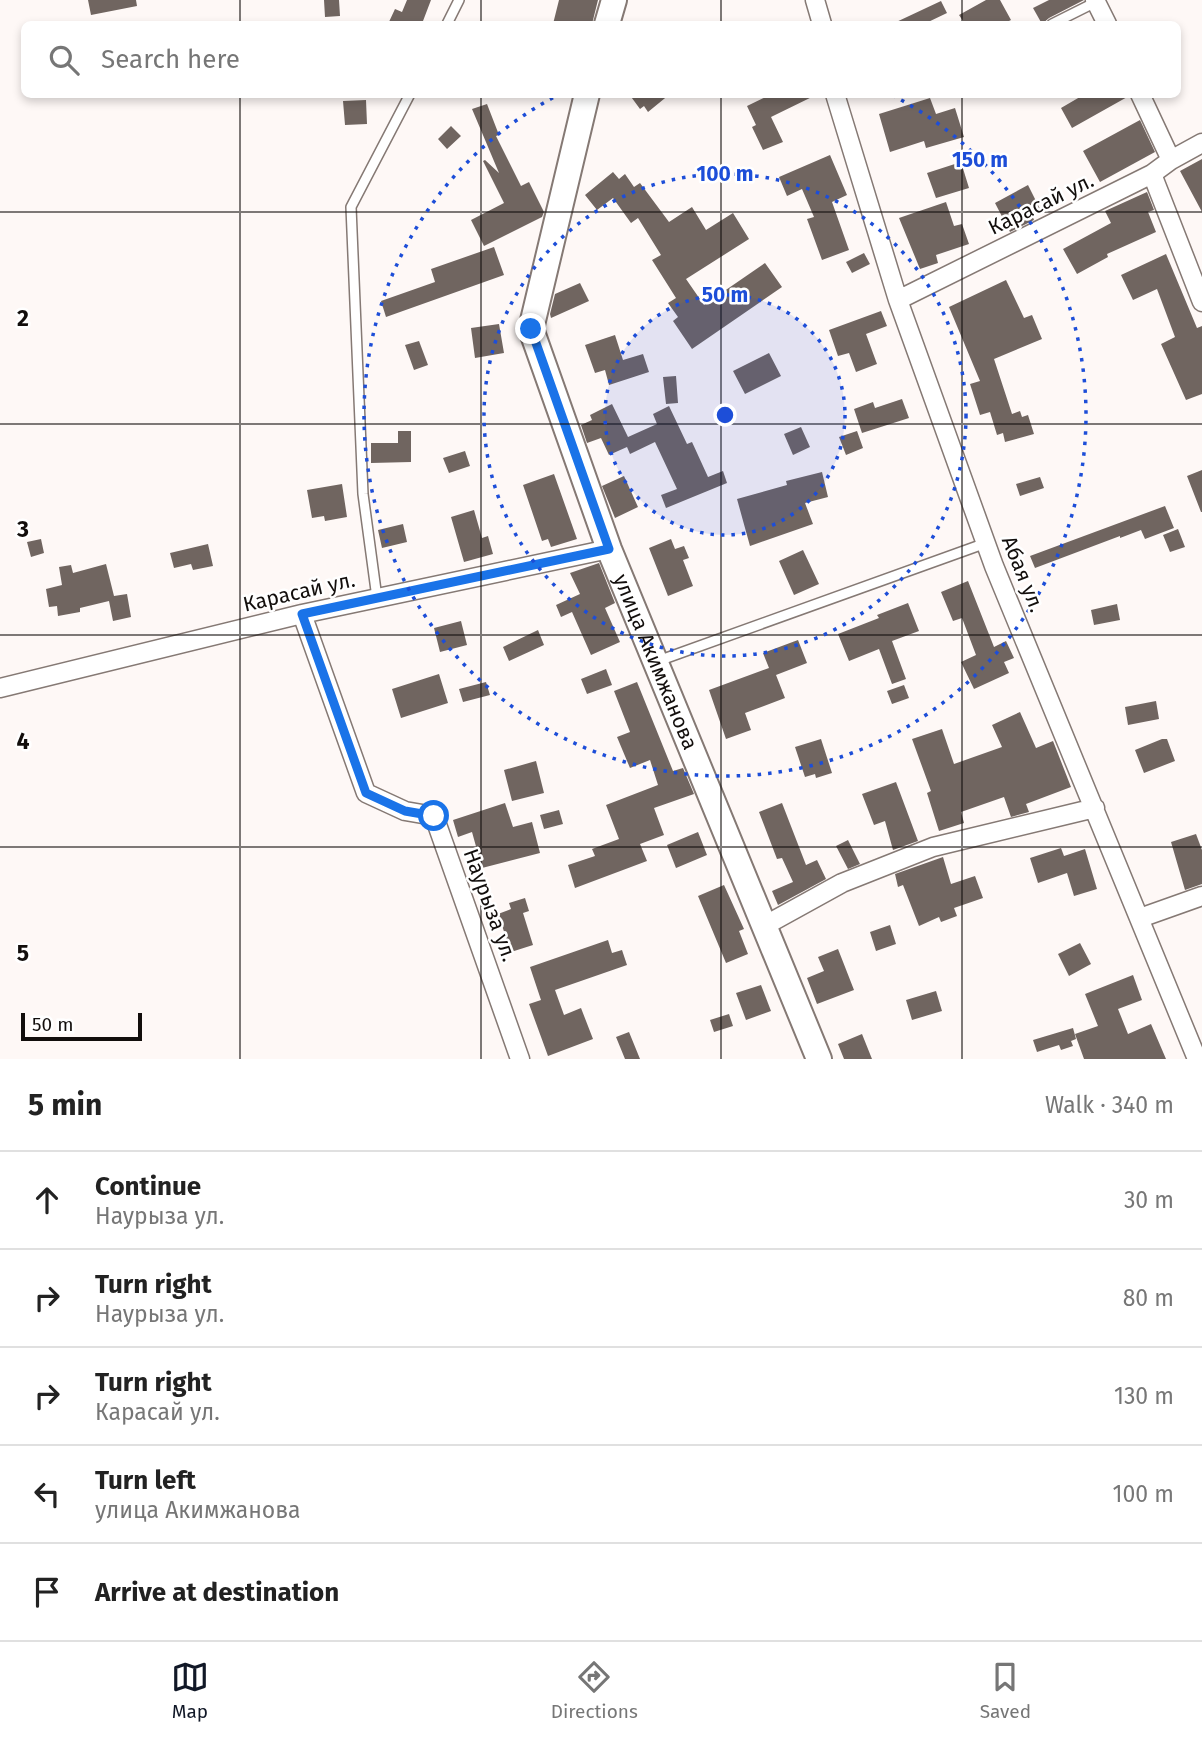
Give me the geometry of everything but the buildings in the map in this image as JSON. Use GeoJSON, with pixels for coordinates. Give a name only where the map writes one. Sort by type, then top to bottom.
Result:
{"type":"FeatureCollection","features":[{"type":"Feature","properties":{"kind":"street"},"geometry":{"type":"LineString","coordinates":[[608,21],[614,0]]}},
{"type":"Feature","properties":{"kind":"street"},"geometry":{"type":"LineString","coordinates":[[815,0],[821,21]]}},
{"type":"Feature","properties":{"kind":"street"},"geometry":{"type":"LineString","coordinates":[[1096,1],[1106,21]]}},
{"type":"Feature","properties":{"kind":"street","name":"улица Акимжанова"},"geometry":{"type":"LineString","coordinates":[[586,98],[531,329],[609,549],[819,1059]]}},
{"type":"Feature","properties":{"kind":"street","name":"Абая ул."},"geometry":{"type":"LineString","coordinates":[[836,98],[898,300],[986,543],[1197,1059]]}},
{"type":"Feature","properties":{"kind":"street"},"geometry":{"type":"LineString","coordinates":[[1142,98],[1171,160]]}},
{"type":"Feature","properties":{"kind":"street","name":"Карасай ул."},"geometry":{"type":"LineString","coordinates":[[898,300],[1152,174],[1202,143]]}},
{"type":"Feature","properties":{"kind":"street"},"geometry":{"type":"LineString","coordinates":[[1152,174],[1202,302]]}},
{"type":"Feature","properties":{"kind":"street","name":"Карасай ул."},"geometry":{"type":"LineString","coordinates":[[0,688],[302,614],[609,549]]}},
{"type":"Feature","properties":{"kind":"street","name":"Наурыза ул."},"geometry":{"type":"LineString","coordinates":[[302,614],[366,793],[405,811],[434,816],[520,1059]]}},
{"type":"Feature","properties":{"kind":"street"},"geometry":{"type":"LineString","coordinates":[[764,926],[842,883],[933,847],[1095,808]]}},
{"type":"Feature","properties":{"kind":"street"},"geometry":{"type":"LineString","coordinates":[[1140,918],[1202,896]]}},
{"type":"Feature","properties":{"kind":"lane"},"geometry":{"type":"LineString","coordinates":[[448,21],[459,0]]}},
{"type":"Feature","properties":{"kind":"lane"},"geometry":{"type":"LineString","coordinates":[[1058,21],[1096,1]]}},
{"type":"Feature","properties":{"kind":"lane"},"geometry":{"type":"LineString","coordinates":[[377,598],[363,494],[351,207],[408,98]]}},
{"type":"Feature","properties":{"kind":"lane"},"geometry":{"type":"LineString","coordinates":[[655,662],[986,543]]}},
{"type":"Feature","properties":{"kind":"route"},"geometry":{"type":"LineString","coordinates":[[434,816],[405,811],[366,793],[302,614],[609,549],[531,329]]}}]}
